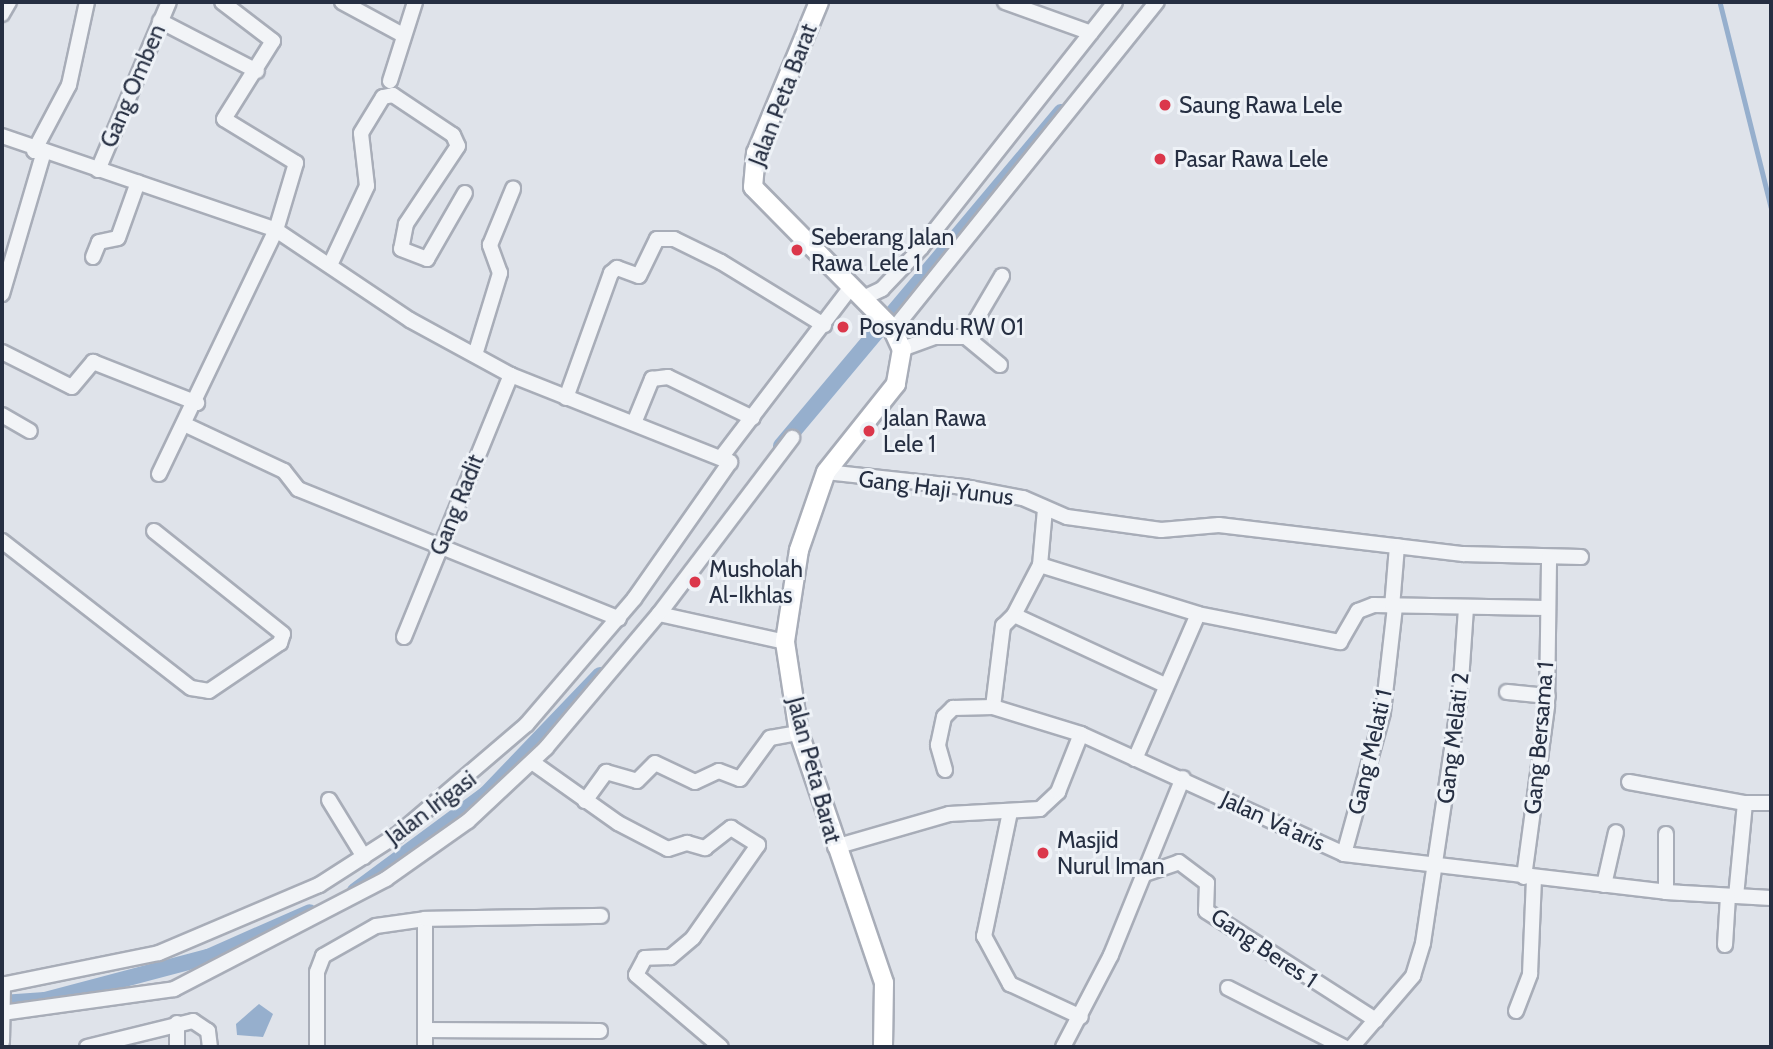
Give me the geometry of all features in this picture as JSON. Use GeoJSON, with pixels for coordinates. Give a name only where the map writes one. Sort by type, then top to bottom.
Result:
{"type":"FeatureCollection","features":[{"type":"Feature","properties":{"kind":"main road","name":"Jalan Peta Barat"},"geometry":{"type":"LineString","coordinates":[[819,2],[756,153],[752,187],[893,329],[902,349],[895,384],[826,471],[799,550],[785,642],[799,733],[835,847],[884,983],[883,1047]]}},
{"type":"Feature","properties":{"kind":"street"},"geometry":{"type":"LineString","coordinates":[[2,14],[9,2]]}},
{"type":"Feature","properties":{"kind":"street"},"geometry":{"type":"LineString","coordinates":[[2,294],[38,153],[69,85],[87,2]]}},
{"type":"Feature","properties":{"kind":"street","name":"Gang Omben"},"geometry":{"type":"LineString","coordinates":[[98,170],[169,2]]}},
{"type":"Feature","properties":{"kind":"street"},"geometry":{"type":"LineString","coordinates":[[159,474],[197,403],[276,230],[296,163],[224,119],[257,71],[273,41],[222,2]]}},
{"type":"Feature","properties":{"kind":"street"},"geometry":{"type":"LineString","coordinates":[[342,2],[403,35]]}},
{"type":"Feature","properties":{"kind":"street"},"geometry":{"type":"LineString","coordinates":[[390,81],[415,2]]}},
{"type":"Feature","properties":{"kind":"street"},"geometry":{"type":"LineString","coordinates":[[2,136],[38,153],[138,182],[276,230],[331,263],[410,320],[511,375],[566,398],[723,455],[824,326],[860,295],[882,289],[921,248],[999,155],[1115,2]]}},
{"type":"Feature","properties":{"kind":"street"},"geometry":{"type":"LineString","coordinates":[[893,329],[1016,172],[1157,2]]}},
{"type":"Feature","properties":{"kind":"street"},"geometry":{"type":"LineString","coordinates":[[1013,3],[1091,33]]}},
{"type":"Feature","properties":{"kind":"street"},"geometry":{"type":"LineString","coordinates":[[160,21],[257,71]]}},
{"type":"Feature","properties":{"kind":"street"},"geometry":{"type":"LineString","coordinates":[[331,263],[366,186],[361,133],[383,97],[393,94],[453,135],[458,146],[405,224],[401,248],[428,259],[465,192]]}},
{"type":"Feature","properties":{"kind":"street"},"geometry":{"type":"LineString","coordinates":[[999,155],[1016,172]]}},
{"type":"Feature","properties":{"kind":"street"},"geometry":{"type":"LineString","coordinates":[[93,257],[99,242],[118,238],[138,182]]}},
{"type":"Feature","properties":{"kind":"street"},"geometry":{"type":"LineString","coordinates":[[475,355],[500,273],[490,245],[513,189]]}},
{"type":"Feature","properties":{"kind":"street"},"geometry":{"type":"LineString","coordinates":[[566,398],[611,273],[617,268],[639,276],[657,239],[674,239],[721,262],[824,326]]}},
{"type":"Feature","properties":{"kind":"street"},"geometry":{"type":"LineString","coordinates":[[966,337],[1002,276]]}},
{"type":"Feature","properties":{"kind":"street"},"geometry":{"type":"LineString","coordinates":[[902,349],[935,337],[966,337],[999,365]]}},
{"type":"Feature","properties":{"kind":"street"},"geometry":{"type":"LineString","coordinates":[[2,352],[72,387],[93,362],[197,403]]}},
{"type":"Feature","properties":{"kind":"street","name":"Gang Radit"},"geometry":{"type":"LineString","coordinates":[[404,637],[439,544],[511,375]]}},
{"type":"Feature","properties":{"kind":"street"},"geometry":{"type":"LineString","coordinates":[[634,422],[652,379],[667,377],[753,418]]}},
{"type":"Feature","properties":{"kind":"street"},"geometry":{"type":"LineString","coordinates":[[2,415],[30,431]]}},
{"type":"Feature","properties":{"kind":"street"},"geometry":{"type":"LineString","coordinates":[[186,425],[284,471],[298,489],[619,619]]}},
{"type":"Feature","properties":{"kind":"street"},"geometry":{"type":"LineString","coordinates":[[2,1042],[4,999],[174,989],[386,879],[468,821],[532,762],[659,614],[792,438]]}},
{"type":"Feature","properties":{"kind":"street","name":"Jalan Irigasi"},"geometry":{"type":"LineString","coordinates":[[4,999],[159,953],[319,885],[364,856],[487,764],[619,619],[729,465],[723,455]]}},
{"type":"Feature","properties":{"kind":"street","name":"Gang Haji Yunus"},"geometry":{"type":"LineString","coordinates":[[826,471],[964,487],[1023,498],[1045,509],[1161,530],[1219,524],[1397,546],[1581,557]]}},
{"type":"Feature","properties":{"kind":"street"},"geometry":{"type":"LineString","coordinates":[[993,707],[1003,626],[1014,615],[1040,565],[1045,509]]}},
{"type":"Feature","properties":{"kind":"street"},"geometry":{"type":"LineString","coordinates":[[2,541],[191,688],[209,691],[280,643],[283,634],[154,531]]}},
{"type":"Feature","properties":{"kind":"street","name":"Gang Melati 1"},"geometry":{"type":"LineString","coordinates":[[1344,854],[1383,712],[1397,546]]}},
{"type":"Feature","properties":{"kind":"street","name":"Gang Bersama 1"},"geometry":{"type":"LineString","coordinates":[[1516,1011],[1530,974],[1529,877],[1548,696],[1546,608],[1549,557]]}},
{"type":"Feature","properties":{"kind":"street"},"geometry":{"type":"LineString","coordinates":[[1040,565],[1198,614],[1340,642],[1358,611],[1393,607],[1546,608]]}},
{"type":"Feature","properties":{"kind":"street","name":"Gang Melati 2"},"geometry":{"type":"LineString","coordinates":[[1360,1045],[1376,1020],[1413,976],[1436,868],[1466,608]]}},
{"type":"Feature","properties":{"kind":"street"},"geometry":{"type":"LineString","coordinates":[[659,614],[785,642]]}},
{"type":"Feature","properties":{"kind":"street"},"geometry":{"type":"LineString","coordinates":[[1135,759],[1198,614]]}},
{"type":"Feature","properties":{"kind":"street"},"geometry":{"type":"LineString","coordinates":[[1014,615],[1165,685]]}},
{"type":"Feature","properties":{"kind":"street"},"geometry":{"type":"LineString","coordinates":[[1507,692],[1548,696]]}},
{"type":"Feature","properties":{"kind":"street","name":"Jalan Va'aris"},"geometry":{"type":"LineString","coordinates":[[945,770],[938,744],[944,717],[953,708],[993,707],[1082,734],[1344,854],[1436,868],[1666,892],[1771,898]]}},
{"type":"Feature","properties":{"kind":"street"},"geometry":{"type":"LineString","coordinates":[[585,801],[606,772],[637,781],[655,764],[695,782],[719,771],[740,779],[770,738],[799,733]]}},
{"type":"Feature","properties":{"kind":"street"},"geometry":{"type":"LineString","coordinates":[[835,847],[949,814],[1041,809],[1052,801],[1082,734]]}},
{"type":"Feature","properties":{"kind":"street"},"geometry":{"type":"LineString","coordinates":[[532,762],[585,801],[668,849],[687,843],[705,848],[731,828],[758,845],[692,938],[670,957],[645,958],[636,975],[721,1047]]}},
{"type":"Feature","properties":{"kind":"street"},"geometry":{"type":"LineString","coordinates":[[1063,1047],[1081,1017],[1183,778]]}},
{"type":"Feature","properties":{"kind":"street"},"geometry":{"type":"LineString","coordinates":[[1629,782],[1745,803],[1771,803]]}},
{"type":"Feature","properties":{"kind":"street"},"geometry":{"type":"LineString","coordinates":[[329,800],[364,856]]}},
{"type":"Feature","properties":{"kind":"street"},"geometry":{"type":"LineString","coordinates":[[1724,945],[1745,803]]}},
{"type":"Feature","properties":{"kind":"street"},"geometry":{"type":"LineString","coordinates":[[1010,812],[984,936],[1010,984],[1081,1017]]}},
{"type":"Feature","properties":{"kind":"street"},"geometry":{"type":"LineString","coordinates":[[1604,885],[1616,832]]}},
{"type":"Feature","properties":{"kind":"street"},"geometry":{"type":"LineString","coordinates":[[1666,834],[1666,892]]}},
{"type":"Feature","properties":{"kind":"street","name":"Gang Beres 1"},"geometry":{"type":"LineString","coordinates":[[1142,875],[1179,862],[1208,883],[1206,911],[1376,1020]]}},
{"type":"Feature","properties":{"kind":"street"},"geometry":{"type":"LineString","coordinates":[[317,1047],[317,972],[323,956],[376,926],[425,919],[601,916]]}},
{"type":"Feature","properties":{"kind":"street"},"geometry":{"type":"LineString","coordinates":[[425,919],[425,1047]]}},
{"type":"Feature","properties":{"kind":"street"},"geometry":{"type":"LineString","coordinates":[[1228,988],[1344,1047]]}},
{"type":"Feature","properties":{"kind":"street"},"geometry":{"type":"LineString","coordinates":[[177,1023],[177,1047]]}},
{"type":"Feature","properties":{"kind":"street"},"geometry":{"type":"LineString","coordinates":[[87,1047],[177,1023],[202,1023],[210,1047]]}},
{"type":"Feature","properties":{"kind":"street"},"geometry":{"type":"LineString","coordinates":[[425,1030],[600,1031]]}},
{"type":"Feature","properties":{"kind":"water"},"geometry":{"type":"Polygon","coordinates":[[[259,1004],[273,1014],[263,1037],[237,1035],[236,1024],[259,1004]]]}},
{"type":"Feature","properties":{"kind":"waterway"},"geometry":{"type":"LineString","coordinates":[[1720,2],[1771,207]]}},
{"type":"Feature","properties":{"kind":"waterway"},"geometry":{"type":"LineString","coordinates":[[781,446],[1061,112]]}},
{"type":"Feature","properties":{"kind":"waterway"},"geometry":{"type":"LineString","coordinates":[[355,891],[486,794],[600,675]]}},
{"type":"Feature","properties":{"kind":"waterway"},"geometry":{"type":"LineString","coordinates":[[2,1003],[45,1000],[208,957],[310,912]]}},
{"type":"Feature","properties":{"kind":"place","name":"Saung Rawa Lele"},"geometry":{"type":"Point","coordinates":[1165,105]}},
{"type":"Feature","properties":{"kind":"place","name":"Pasar Rawa Lele"},"geometry":{"type":"Point","coordinates":[1160,159]}},
{"type":"Feature","properties":{"kind":"place","name":"Seberang Jalan Rawa Lele 1"},"geometry":{"type":"Point","coordinates":[797,250]}},
{"type":"Feature","properties":{"kind":"place","name":"Posyandu RW 01"},"geometry":{"type":"Point","coordinates":[843,327]}},
{"type":"Feature","properties":{"kind":"place","name":"Jalan Rawa Lele 1"},"geometry":{"type":"Point","coordinates":[869,431]}},
{"type":"Feature","properties":{"kind":"place","name":"Musholah Al-Ikhlas"},"geometry":{"type":"Point","coordinates":[695,582]}},
{"type":"Feature","properties":{"kind":"place","name":"Masjid Nurul Iman"},"geometry":{"type":"Point","coordinates":[1043,853]}}]}
